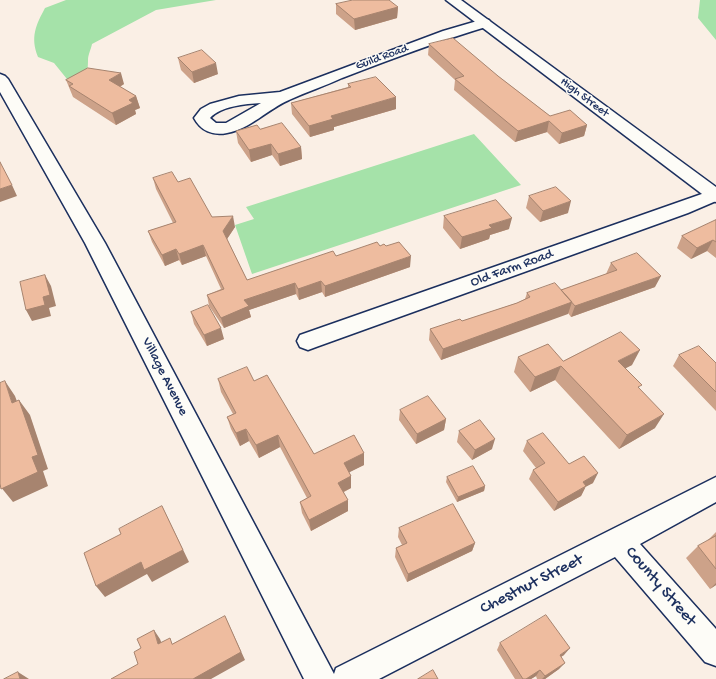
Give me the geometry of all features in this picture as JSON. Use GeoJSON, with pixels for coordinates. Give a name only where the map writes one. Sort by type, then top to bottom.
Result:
{"type":"FeatureCollection","features":[{"type":"Feature","properties":{"kind":"street","name":"High Street"},"geometry":{"type":"LineString","coordinates":[[453,0],[715,195]]}},
{"type":"Feature","properties":{"kind":"street","name":"Guild Road"},"geometry":{"type":"LineString","coordinates":[[282,97],[368,63],[448,34],[484,23]]}},
{"type":"Feature","properties":{"kind":"street","name":"Village Avenue"},"geometry":{"type":"LineString","coordinates":[[0,79],[95,243],[320,679]]}},
{"type":"Feature","properties":{"kind":"street","name":"Old Farm Road"},"geometry":{"type":"LineString","coordinates":[[308,341],[659,217],[715,195]]}},
{"type":"Feature","properties":{"kind":"street","name":"Chestnut Street"},"geometry":{"type":"LineString","coordinates":[[347,679],[619,541],[716,489]]}},
{"type":"Feature","properties":{"kind":"street","name":"County Street"},"geometry":{"type":"LineString","coordinates":[[619,541],[716,651]]}},
{"type":"Feature","properties":{"kind":"green space"},"geometry":{"type":"Polygon","coordinates":[[[66,0],[216,0],[156,10],[92,44],[88,56],[85,75],[83,78],[71,84],[54,63],[38,57],[34,43],[35,31],[45,8],[66,0]]]}},
{"type":"Feature","properties":{"kind":"green space"},"geometry":{"type":"Polygon","coordinates":[[[700,0],[716,0],[716,40],[698,18],[700,0]]]}},
{"type":"Feature","properties":{"kind":"green space"},"geometry":{"type":"Polygon","coordinates":[[[474,134],[521,185],[252,274],[235,225],[254,219],[246,207],[474,134]]]}},
{"type":"Feature","properties":{"kind":"building"},"geometry":{"type":"Polygon","coordinates":[[[353,0],[389,0],[398,7],[354,19],[336,4],[353,0]]]}},
{"type":"Feature","properties":{"kind":"building"},"geometry":{"type":"Polygon","coordinates":[[[453,38],[498,76],[550,116],[570,110],[587,125],[562,133],[549,121],[518,131],[455,79],[464,76],[429,44],[453,38]]]}},
{"type":"Feature","properties":{"kind":"building"},"geometry":{"type":"Polygon","coordinates":[[[202,50],[216,63],[192,72],[178,58],[202,50]]]}},
{"type":"Feature","properties":{"kind":"building"},"geometry":{"type":"Polygon","coordinates":[[[88,68],[121,73],[109,80],[136,96],[129,100],[133,103],[112,113],[69,86],[73,84],[66,80],[88,68]]]}},
{"type":"Feature","properties":{"kind":"building"},"geometry":{"type":"Polygon","coordinates":[[[376,77],[396,97],[331,116],[333,119],[309,126],[291,103],[351,87],[348,84],[376,77]]]}},
{"type":"Feature","properties":{"kind":"building"},"geometry":{"type":"Polygon","coordinates":[[[282,123],[301,147],[278,154],[271,144],[249,150],[236,131],[257,125],[260,129],[282,123]]]}},
{"type":"Feature","properties":{"kind":"building"},"geometry":{"type":"Polygon","coordinates":[[[0,162],[12,185],[0,189],[0,162]]]}},
{"type":"Feature","properties":{"kind":"building"},"geometry":{"type":"Polygon","coordinates":[[[172,172],[178,182],[190,178],[212,217],[233,216],[223,231],[247,280],[333,251],[336,256],[377,242],[380,246],[384,244],[386,246],[399,242],[411,256],[325,286],[321,281],[298,289],[295,283],[244,300],[249,306],[221,318],[207,295],[224,289],[203,245],[179,254],[176,249],[162,255],[148,231],[176,222],[153,178],[172,172]]]}},
{"type":"Feature","properties":{"kind":"building"},"geometry":{"type":"Polygon","coordinates":[[[556,187],[571,201],[543,211],[529,196],[556,187]]]}},
{"type":"Feature","properties":{"kind":"building"},"geometry":{"type":"Polygon","coordinates":[[[496,200],[512,218],[489,225],[492,228],[462,237],[444,216],[496,200]]]}},
{"type":"Feature","properties":{"kind":"building"},"geometry":{"type":"Polygon","coordinates":[[[716,220],[716,242],[713,240],[697,248],[682,236],[716,220]]]}},
{"type":"Feature","properties":{"kind":"building"},"geometry":{"type":"Polygon","coordinates":[[[637,253],[661,276],[575,306],[561,290],[617,270],[611,263],[637,253]]]}},
{"type":"Feature","properties":{"kind":"building"},"geometry":{"type":"Polygon","coordinates":[[[45,275],[50,295],[43,297],[45,305],[26,310],[20,282],[45,275]]]}},
{"type":"Feature","properties":{"kind":"building"},"geometry":{"type":"Polygon","coordinates":[[[555,283],[572,302],[443,349],[430,329],[460,319],[462,321],[517,303],[530,297],[527,293],[555,283]]]}},
{"type":"Feature","properties":{"kind":"building"},"geometry":{"type":"Polygon","coordinates":[[[208,305],[221,328],[204,335],[191,312],[208,305]]]}},
{"type":"Feature","properties":{"kind":"building"},"geometry":{"type":"Polygon","coordinates":[[[621,332],[640,350],[618,361],[642,385],[638,387],[664,414],[627,435],[561,366],[535,377],[518,357],[548,344],[563,361],[621,332]]]}},
{"type":"Feature","properties":{"kind":"building"},"geometry":{"type":"Polygon","coordinates":[[[699,346],[716,363],[716,392],[679,355],[699,346]]]}},
{"type":"Feature","properties":{"kind":"building"},"geometry":{"type":"Polygon","coordinates":[[[247,367],[254,381],[267,375],[314,454],[354,435],[364,453],[344,463],[351,476],[338,483],[348,500],[309,520],[300,502],[311,496],[278,435],[256,445],[246,429],[236,433],[227,417],[236,413],[218,379],[247,367]]]}},
{"type":"Feature","properties":{"kind":"building"},"geometry":{"type":"Polygon","coordinates":[[[5,381],[12,403],[19,400],[38,455],[32,457],[38,472],[1,489],[0,383],[5,381]]]}},
{"type":"Feature","properties":{"kind":"building"},"geometry":{"type":"Polygon","coordinates":[[[428,396],[446,419],[417,434],[400,410],[428,396]]]}},
{"type":"Feature","properties":{"kind":"building"},"geometry":{"type":"Polygon","coordinates":[[[480,420],[495,439],[475,450],[459,431],[480,420]]]}},
{"type":"Feature","properties":{"kind":"building"},"geometry":{"type":"Polygon","coordinates":[[[543,433],[569,464],[584,456],[598,473],[583,482],[586,486],[558,502],[533,470],[545,463],[527,441],[543,433]]]}},
{"type":"Feature","properties":{"kind":"building"},"geometry":{"type":"Polygon","coordinates":[[[473,466],[485,486],[458,497],[447,477],[473,466]]]}},
{"type":"Feature","properties":{"kind":"building"},"geometry":{"type":"Polygon","coordinates":[[[453,504],[475,543],[408,574],[396,548],[407,543],[399,528],[453,504]]]}},
{"type":"Feature","properties":{"kind":"building"},"geometry":{"type":"Polygon","coordinates":[[[162,506],[183,550],[144,570],[141,562],[96,586],[84,553],[121,534],[119,529],[162,506]]]}},
{"type":"Feature","properties":{"kind":"building"},"geometry":{"type":"Polygon","coordinates":[[[716,536],[716,569],[698,546],[716,536]]]}},
{"type":"Feature","properties":{"kind":"building"},"geometry":{"type":"Polygon","coordinates":[[[546,615],[570,648],[560,655],[565,663],[545,676],[540,670],[526,679],[523,679],[500,643],[546,615]]]}},
{"type":"Feature","properties":{"kind":"building"},"geometry":{"type":"Polygon","coordinates":[[[225,616],[241,652],[193,679],[111,679],[138,664],[134,652],[141,648],[137,639],[154,630],[158,644],[170,638],[172,644],[225,616]]]}},
{"type":"Feature","properties":{"kind":"building"},"geometry":{"type":"Polygon","coordinates":[[[433,670],[438,679],[418,679],[433,670]]]}},
{"type":"Feature","properties":{"kind":"building"},"geometry":{"type":"Polygon","coordinates":[[[18,672],[20,679],[4,679],[18,672]]]}}]}
